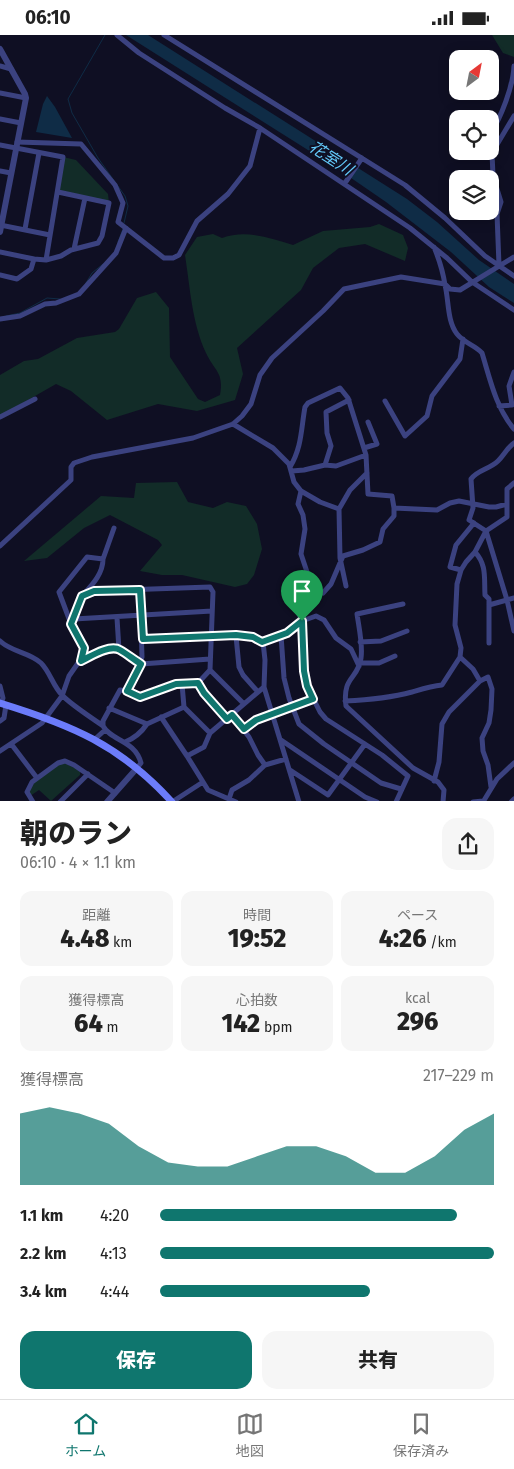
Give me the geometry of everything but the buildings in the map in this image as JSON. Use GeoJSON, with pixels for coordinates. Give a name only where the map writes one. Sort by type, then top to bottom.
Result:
{"type":"FeatureCollection","features":[{"type":"Feature","properties":{"kind":"main road"},"geometry":{"type":"LineString","coordinates":[[2,704],[47,717],[95,739],[137,768],[167,800]]}},
{"type":"Feature","properties":{"kind":"street"},"geometry":{"type":"LineString","coordinates":[[117,35],[139,53],[260,128],[410,227],[474,281],[514,310]]}},
{"type":"Feature","properties":{"kind":"street"},"geometry":{"type":"LineString","coordinates":[[164,35],[188,52],[405,185],[445,218],[485,256],[514,276]]}},
{"type":"Feature","properties":{"kind":"street"},"geometry":{"type":"LineString","coordinates":[[0,49],[26,98],[11,173],[3,199],[0,227],[24,229],[50,235]]}},
{"type":"Feature","properties":{"kind":"street"},"geometry":{"type":"LineString","coordinates":[[499,118],[514,76],[514,66]]}},
{"type":"Feature","properties":{"kind":"street"},"geometry":{"type":"LineString","coordinates":[[0,67],[11,69]]}},
{"type":"Feature","properties":{"kind":"street"},"geometry":{"type":"LineString","coordinates":[[0,93],[26,98]]}},
{"type":"Feature","properties":{"kind":"street"},"geometry":{"type":"LineString","coordinates":[[499,142],[514,117]]}},
{"type":"Feature","properties":{"kind":"street"},"geometry":{"type":"LineString","coordinates":[[0,119],[21,123]]}},
{"type":"Feature","properties":{"kind":"street"},"geometry":{"type":"LineString","coordinates":[[0,145],[81,144],[115,185],[123,203],[118,222],[164,259],[179,255],[197,221],[228,194],[250,166],[260,128]]}},
{"type":"Feature","properties":{"kind":"street"},"geometry":{"type":"LineString","coordinates":[[16,145],[39,153],[63,157],[46,260]]}},
{"type":"Feature","properties":{"kind":"street"},"geometry":{"type":"LineString","coordinates":[[24,229],[39,153]]}},
{"type":"Feature","properties":{"kind":"street"},"geometry":{"type":"LineString","coordinates":[[345,183],[362,158]]}},
{"type":"Feature","properties":{"kind":"street"},"geometry":{"type":"LineString","coordinates":[[492,160],[493,176],[501,202],[498,214],[498,266]]}},
{"type":"Feature","properties":{"kind":"street"},"geometry":{"type":"LineString","coordinates":[[0,171],[11,173]]}},
{"type":"Feature","properties":{"kind":"street"},"geometry":{"type":"LineString","coordinates":[[0,252],[46,260],[61,256],[74,249],[98,243],[102,236],[109,203],[58,192]]}},
{"type":"Feature","properties":{"kind":"street"},"geometry":{"type":"LineString","coordinates":[[74,249],[85,198]]}},
{"type":"Feature","properties":{"kind":"street"},"geometry":{"type":"LineString","coordinates":[[0,319],[20,316],[45,304],[56,303],[79,295],[116,253],[126,228]]}},
{"type":"Feature","properties":{"kind":"street"},"geometry":{"type":"LineString","coordinates":[[434,247],[445,284],[451,323],[462,339],[478,348],[482,353],[503,416],[514,429]]}},
{"type":"Feature","properties":{"kind":"street"},"geometry":{"type":"LineString","coordinates":[[0,547],[50,498],[67,485],[71,480],[71,467],[74,463],[102,455],[193,437],[233,424],[242,416],[250,404],[260,375],[272,357],[344,289],[401,277],[445,284],[455,291],[460,290],[514,257]]}},
{"type":"Feature","properties":{"kind":"street"},"geometry":{"type":"LineString","coordinates":[[0,275],[17,279],[30,269],[34,259]]}},
{"type":"Feature","properties":{"kind":"street"},"geometry":{"type":"LineString","coordinates":[[385,401],[405,436],[427,416],[432,396],[460,359],[462,339]]}},
{"type":"Feature","properties":{"kind":"street"},"geometry":{"type":"LineString","coordinates":[[499,406],[512,405],[508,391],[514,372]]}},
{"type":"Feature","properties":{"kind":"street"},"geometry":{"type":"LineString","coordinates":[[291,469],[299,447],[304,413],[308,403],[340,388],[349,400],[364,447],[368,473],[368,494],[392,496],[394,516],[383,529],[380,542],[340,559],[331,584],[324,593]]}},
{"type":"Feature","properties":{"kind":"street"},"geometry":{"type":"LineString","coordinates":[[0,417],[35,399]]}},
{"type":"Feature","properties":{"kind":"street"},"geometry":{"type":"LineString","coordinates":[[325,465],[331,446],[327,433],[326,412],[349,400]]}},
{"type":"Feature","properties":{"kind":"street"},"geometry":{"type":"LineString","coordinates":[[364,447],[377,444],[368,421]]}},
{"type":"Feature","properties":{"kind":"street"},"geometry":{"type":"LineString","coordinates":[[233,424],[273,448],[291,469],[294,481],[301,491],[320,502],[339,509]]}},
{"type":"Feature","properties":{"kind":"street"},"geometry":{"type":"LineString","coordinates":[[514,443],[509,446],[497,461],[474,475],[470,484],[473,508],[469,520],[486,531],[507,600],[514,631]]}},
{"type":"Feature","properties":{"kind":"street"},"geometry":{"type":"LineString","coordinates":[[291,469],[304,470],[325,465],[336,466],[366,455]]}},
{"type":"Feature","properties":{"kind":"street"},"geometry":{"type":"LineString","coordinates":[[346,586],[340,559],[339,509],[350,490],[368,473]]}},
{"type":"Feature","properties":{"kind":"street"},"geometry":{"type":"LineString","coordinates":[[345,701],[374,700],[412,692],[429,686],[442,685],[460,657],[461,648],[456,625],[457,584],[461,570],[475,552],[486,531],[507,517],[507,489],[514,483]]}},
{"type":"Feature","properties":{"kind":"street"},"geometry":{"type":"LineString","coordinates":[[301,491],[298,504],[303,515],[305,529],[301,554],[310,578],[297,598],[297,610],[302,621],[304,671],[307,686],[326,719],[382,755],[408,776],[396,801]]}},
{"type":"Feature","properties":{"kind":"street"},"geometry":{"type":"LineString","coordinates":[[394,508],[437,511],[450,503],[459,501],[489,507],[507,504]]}},
{"type":"Feature","properties":{"kind":"street"},"geometry":{"type":"LineString","coordinates":[[461,570],[450,567],[456,545],[474,523]]}},
{"type":"Feature","properties":{"kind":"street"},"geometry":{"type":"LineString","coordinates":[[72,622],[82,596],[100,574],[114,528]]}},
{"type":"Feature","properties":{"kind":"street"},"geometry":{"type":"LineString","coordinates":[[475,552],[482,559],[484,565],[484,595],[489,599],[489,643]]}},
{"type":"Feature","properties":{"kind":"street"},"geometry":{"type":"LineString","coordinates":[[81,661],[84,648],[59,592],[87,557],[103,559]]}},
{"type":"Feature","properties":{"kind":"street"},"geometry":{"type":"LineString","coordinates":[[453,559],[466,562]]}},
{"type":"Feature","properties":{"kind":"street"},"geometry":{"type":"LineString","coordinates":[[82,596],[94,591],[210,587],[214,592],[210,671],[198,683],[176,684],[140,697],[120,690],[103,721],[104,728],[95,739]]}},
{"type":"Feature","properties":{"kind":"street"},"geometry":{"type":"LineString","coordinates":[[127,691],[141,664],[143,639],[140,590]]}},
{"type":"Feature","properties":{"kind":"street"},"geometry":{"type":"LineString","coordinates":[[489,605],[514,598]]}},
{"type":"Feature","properties":{"kind":"street"},"geometry":{"type":"LineString","coordinates":[[403,604],[357,614],[362,652],[360,664],[346,684],[344,694],[346,706],[413,768],[434,781],[438,781],[444,791],[443,801]]}},
{"type":"Feature","properties":{"kind":"street"},"geometry":{"type":"LineString","coordinates":[[72,622],[212,611]]}},
{"type":"Feature","properties":{"kind":"street"},"geometry":{"type":"LineString","coordinates":[[143,639],[236,635],[253,637],[262,642],[287,633],[302,621],[316,616],[321,617],[336,638],[351,649],[360,664]]}},
{"type":"Feature","properties":{"kind":"street"},"geometry":{"type":"LineString","coordinates":[[117,617],[119,649],[125,655],[141,664],[210,659]]}},
{"type":"Feature","properties":{"kind":"street"},"geometry":{"type":"LineString","coordinates":[[360,642],[381,641],[407,631]]}},
{"type":"Feature","properties":{"kind":"street"},"geometry":{"type":"LineString","coordinates":[[236,635],[239,667],[243,675],[258,691]]}},
{"type":"Feature","properties":{"kind":"street"},"geometry":{"type":"LineString","coordinates":[[281,635],[284,678],[299,724],[381,783],[401,789]]}},
{"type":"Feature","properties":{"kind":"street"},"geometry":{"type":"LineString","coordinates":[[262,642],[264,687],[299,801]]}},
{"type":"Feature","properties":{"kind":"street"},"geometry":{"type":"LineString","coordinates":[[1,645],[27,654],[39,661],[62,696],[125,742],[140,759],[141,763],[107,801]]}},
{"type":"Feature","properties":{"kind":"street"},"geometry":{"type":"LineString","coordinates":[[0,751],[12,745],[42,723],[62,696],[68,676],[81,661],[110,649],[119,649]]}},
{"type":"Feature","properties":{"kind":"street"},"geometry":{"type":"LineString","coordinates":[[360,664],[378,663],[395,656]]}},
{"type":"Feature","properties":{"kind":"street"},"geometry":{"type":"LineString","coordinates":[[460,657],[473,669],[480,681]]}},
{"type":"Feature","properties":{"kind":"street"},"geometry":{"type":"LineString","coordinates":[[210,671],[244,704]]}},
{"type":"Feature","properties":{"kind":"street"},"geometry":{"type":"LineString","coordinates":[[434,781],[439,762],[442,724],[455,705],[480,681],[488,677],[492,689],[491,711],[489,723],[482,739],[482,751],[488,765],[491,787]]}},
{"type":"Feature","properties":{"kind":"street"},"geometry":{"type":"LineString","coordinates":[[198,683],[204,693],[244,729],[265,765]]}},
{"type":"Feature","properties":{"kind":"street"},"geometry":{"type":"LineString","coordinates":[[182,684],[184,707],[210,733]]}},
{"type":"Feature","properties":{"kind":"street"},"geometry":{"type":"LineString","coordinates":[[0,686],[4,718],[0,721]]}},
{"type":"Feature","properties":{"kind":"street"},"geometry":{"type":"LineString","coordinates":[[187,756],[204,747],[210,733],[264,687]]}},
{"type":"Feature","properties":{"kind":"street"},"geometry":{"type":"LineString","coordinates":[[244,729],[256,720],[313,699]]}},
{"type":"Feature","properties":{"kind":"street"},"geometry":{"type":"LineString","coordinates":[[125,742],[134,739],[143,731],[147,724],[184,707]]}},
{"type":"Feature","properties":{"kind":"street"},"geometry":{"type":"LineString","coordinates":[[109,708],[147,724]]}},
{"type":"Feature","properties":{"kind":"street"},"geometry":{"type":"LineString","coordinates":[[161,717],[208,790],[233,801],[232,790],[249,780],[265,765],[286,759]]}},
{"type":"Feature","properties":{"kind":"street"},"geometry":{"type":"LineString","coordinates":[[281,740],[365,797],[377,801]]}},
{"type":"Feature","properties":{"kind":"street"},"geometry":{"type":"LineString","coordinates":[[290,770],[328,795],[365,744]]}},
{"type":"Feature","properties":{"kind":"street"},"geometry":{"type":"LineString","coordinates":[[12,745],[37,778]]}},
{"type":"Feature","properties":{"kind":"street"},"geometry":{"type":"LineString","coordinates":[[33,801],[28,796],[27,789],[37,778],[58,763],[65,761],[115,793]]}},
{"type":"Feature","properties":{"kind":"street"},"geometry":{"type":"LineString","coordinates":[[473,801],[483,801],[491,787],[506,769],[514,763]]}},
{"type":"Feature","properties":{"kind":"street"},"geometry":{"type":"LineString","coordinates":[[60,801],[88,774]]}},
{"type":"Feature","properties":{"kind":"street"},"geometry":{"type":"LineString","coordinates":[[167,800],[202,781]]}},
{"type":"Feature","properties":{"kind":"green space"},"geometry":{"type":"Polygon","coordinates":[[[492,35],[514,35],[514,57],[503,53],[492,35]]]}},
{"type":"Feature","properties":{"kind":"green space"},"geometry":{"type":"Polygon","coordinates":[[[63,157],[76,160],[108,194],[109,203],[58,192],[63,157]]]}},
{"type":"Feature","properties":{"kind":"green space"},"geometry":{"type":"Polygon","coordinates":[[[379,224],[403,235],[408,248],[405,261],[365,244],[339,248],[313,268],[301,290],[237,348],[243,374],[235,400],[197,411],[158,404],[107,420],[71,391],[56,384],[0,416],[0,375],[24,361],[38,359],[77,338],[115,332],[119,329],[137,298],[156,292],[169,308],[170,357],[198,399],[205,402],[220,395],[220,377],[201,341],[190,292],[185,255],[197,237],[213,234],[222,238],[231,235],[249,234],[293,245],[323,231],[370,227],[379,224]]]}},
{"type":"Feature","properties":{"kind":"green space"},"geometry":{"type":"Polygon","coordinates":[[[177,482],[188,502],[213,508],[227,502],[246,506],[257,524],[262,549],[254,575],[247,584],[235,587],[182,575],[162,575],[140,571],[162,545],[158,540],[110,515],[84,528],[47,558],[24,561],[101,496],[134,498],[136,483],[177,482]]]}},
{"type":"Feature","properties":{"kind":"green space"},"geometry":{"type":"Polygon","coordinates":[[[64,763],[80,770],[80,775],[51,801],[39,790],[30,796],[28,790],[33,783],[59,764],[64,763]]]}},
{"type":"Feature","properties":{"kind":"water","name":"花室川"},"geometry":{"type":"Polygon","coordinates":[[[126,35],[148,35],[407,199],[437,222],[479,260],[514,284],[514,303],[489,287],[451,252],[386,202],[338,169],[126,35]]]}},
{"type":"Feature","properties":{"kind":"water"},"geometry":{"type":"Polygon","coordinates":[[[47,96],[55,107],[72,138],[36,132],[47,96]]]}},
{"type":"Feature","properties":{"kind":"waterway"},"geometry":{"type":"LineString","coordinates":[[105,35],[68,99],[72,113],[98,158],[125,196],[128,206],[124,223]]}},
{"type":"Feature","properties":{"kind":"waterway"},"geometry":{"type":"LineString","coordinates":[[118,242],[123,229]]}},
{"type":"Feature","properties":{"kind":"waterway"},"geometry":{"type":"LineString","coordinates":[[86,283],[92,273],[103,264]]}},
{"type":"Feature","properties":{"kind":"waterway"},"geometry":{"type":"LineString","coordinates":[[6,316],[20,313],[47,298],[60,299]]}},
{"type":"Feature","properties":{"kind":"route"},"geometry":{"type":"LineString","coordinates":[[140,590],[143,639],[236,635],[253,637],[262,642],[287,633],[302,621],[304,671],[307,686],[313,699],[256,720],[244,729],[232,715],[227,719],[204,693],[198,683],[176,684],[140,697],[127,691],[141,664],[125,655],[119,649],[110,649],[81,661],[84,648],[71,624],[82,596],[94,591],[140,590]]}}]}
